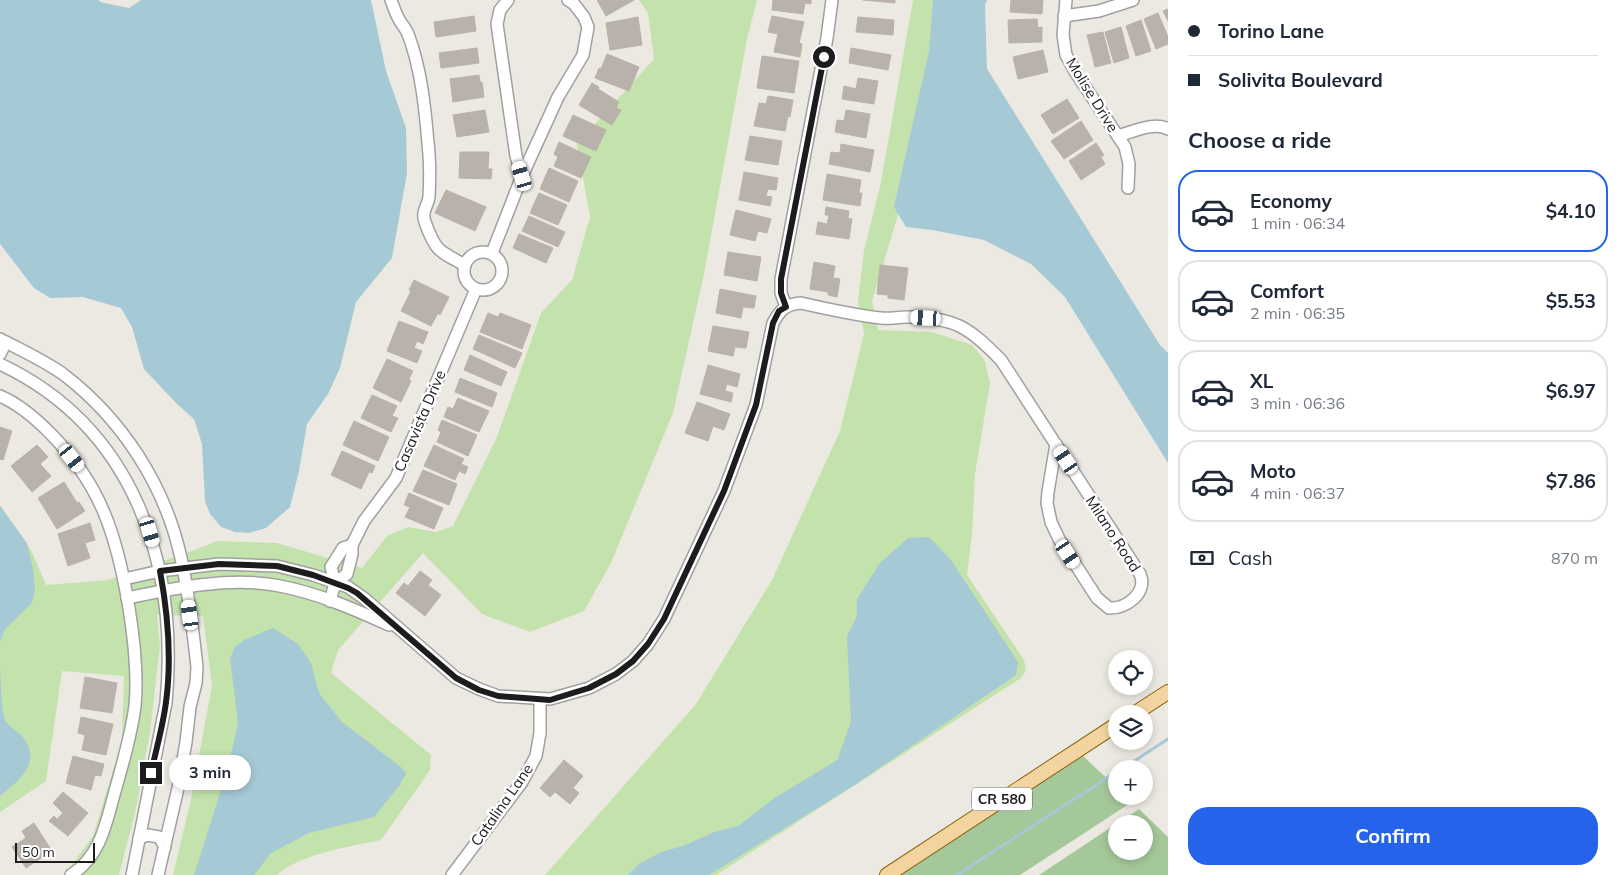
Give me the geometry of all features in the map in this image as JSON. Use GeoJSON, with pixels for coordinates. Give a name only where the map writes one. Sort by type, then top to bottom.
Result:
{"type":"FeatureCollection","features":[{"type":"Feature","properties":{"kind":"main road"},"geometry":{"type":"LineString","coordinates":[[1148,705],[1168,692]]}},
{"type":"Feature","properties":{"kind":"main road","name":"CR 580"},"geometry":{"type":"LineString","coordinates":[[887,874],[1108,730]]}},
{"type":"Feature","properties":{"kind":"street"},"geometry":{"type":"LineString","coordinates":[[391,0],[395,13],[407,31],[414,52],[423,101],[428,145],[429,198],[424,210],[425,222],[433,243],[437,248],[465,265]]}},
{"type":"Feature","properties":{"kind":"street"},"geometry":{"type":"LineString","coordinates":[[506,0],[500,10],[497,24],[516,156],[522,176]]}},
{"type":"Feature","properties":{"kind":"street"},"geometry":{"type":"LineString","coordinates":[[492,253],[522,176],[558,97],[582,54],[586,41],[588,27],[584,17],[574,4],[568,0]]}},
{"type":"Feature","properties":{"kind":"street"},"geometry":{"type":"LineString","coordinates":[[124,579],[160,571],[219,564],[277,566],[313,575],[348,588],[365,599],[456,678],[479,690],[498,696],[550,700],[570,695],[589,688],[616,674],[633,661],[659,628],[724,491],[756,405],[773,323],[779,311],[786,307],[781,293],[781,279],[825,48],[832,0]]}},
{"type":"Feature","properties":{"kind":"street","name":"Molise Drive"},"geometry":{"type":"LineString","coordinates":[[1066,0],[1063,35],[1066,55],[1125,148],[1129,164],[1128,188]]}},
{"type":"Feature","properties":{"kind":"street"},"geometry":{"type":"LineString","coordinates":[[1064,16],[1099,11],[1133,0]]}},
{"type":"Feature","properties":{"kind":"street"},"geometry":{"type":"LineString","coordinates":[[1118,136],[1146,128],[1163,126],[1168,128]]}},
{"type":"Feature","properties":{"kind":"street"},"geometry":{"type":"LineString","coordinates":[[486,251],[492,253],[498,257],[502,269],[499,282],[489,289],[476,289],[466,281],[464,275],[465,265],[469,257],[474,253],[486,251]]}},
{"type":"Feature","properties":{"kind":"street","name":"Casavista Drive"},"geometry":{"type":"LineString","coordinates":[[335,583],[346,574],[352,554],[352,545],[364,521],[396,478],[476,289]]}},
{"type":"Feature","properties":{"kind":"street","name":"Milano Road"},"geometry":{"type":"LineString","coordinates":[[786,307],[791,304],[801,303],[866,316],[945,320],[964,327],[982,340],[1001,360],[1056,444],[1142,579],[1142,589],[1139,594],[1122,606],[1109,608],[1097,598],[1055,531],[1047,502],[1056,444]]}},
{"type":"Feature","properties":{"kind":"street"},"geometry":{"type":"LineString","coordinates":[[0,354],[3,341],[62,374],[86,394],[118,427],[143,462],[163,502],[174,531],[183,568],[197,667],[178,788],[158,875]]}},
{"type":"Feature","properties":{"kind":"street"},"geometry":{"type":"LineString","coordinates":[[0,364],[37,385],[82,422],[98,440],[125,477],[139,504],[150,532],[164,590],[169,651],[166,703],[132,875]]}},
{"type":"Feature","properties":{"kind":"street"},"geometry":{"type":"LineString","coordinates":[[0,396],[26,411],[63,446],[82,471],[99,499],[112,531],[124,579],[134,636],[135,704],[130,734],[102,840],[91,858],[71,875]]}},
{"type":"Feature","properties":{"kind":"street"},"geometry":{"type":"LineString","coordinates":[[127,598],[164,590],[240,582],[278,585],[307,592],[397,628]]}},
{"type":"Feature","properties":{"kind":"street"},"geometry":{"type":"LineString","coordinates":[[330,601],[335,583]]}},
{"type":"Feature","properties":{"kind":"street","name":"Catalina Lane"},"geometry":{"type":"LineString","coordinates":[[452,875],[522,782],[536,756],[540,733],[540,699]]}},
{"type":"Feature","properties":{"kind":"street"},"geometry":{"type":"LineString","coordinates":[[139,838],[148,835],[159,837],[165,847]]}},
{"type":"Feature","properties":{"kind":"green space"},"geometry":{"type":"Polygon","coordinates":[[[639,0],[757,0],[747,39],[704,274],[673,413],[611,563],[584,611],[530,632],[482,614],[423,553],[338,650],[331,673],[431,755],[430,770],[381,840],[312,856],[287,867],[277,875],[173,875],[191,799],[212,686],[203,616],[157,615],[160,646],[150,732],[136,809],[119,875],[70,875],[68,870],[93,836],[122,741],[124,676],[62,671],[46,781],[0,812],[0,505],[31,550],[46,585],[108,580],[217,541],[277,543],[362,568],[387,536],[408,527],[436,532],[453,526],[497,437],[541,313],[572,280],[590,217],[577,144],[654,59],[648,13],[639,0]]]}},
{"type":"Feature","properties":{"kind":"green space"},"geometry":{"type":"Polygon","coordinates":[[[913,0],[941,0],[898,215],[872,301],[878,330],[932,332],[972,345],[984,359],[990,383],[975,474],[972,535],[967,575],[1024,660],[1026,670],[1021,678],[716,875],[545,875],[696,704],[772,580],[840,431],[864,334],[858,300],[864,251],[881,182],[913,0]]]}},
{"type":"Feature","properties":{"kind":"green space"},"geometry":{"type":"Polygon","coordinates":[[[1082,755],[1108,779],[1108,805],[1127,805],[1112,815],[1108,815],[1108,818],[1020,875],[898,875],[1082,755]]]}},
{"type":"Feature","properties":{"kind":"green space"},"geometry":{"type":"Polygon","coordinates":[[[1139,809],[1145,815],[1130,815],[1139,809]]]}},
{"type":"Feature","properties":{"kind":"green space"},"geometry":{"type":"Polygon","coordinates":[[[1153,823],[1168,837],[1168,875],[1039,875],[1108,829],[1108,860],[1153,860],[1153,823]]]}},
{"type":"Feature","properties":{"kind":"water"},"geometry":{"type":"Polygon","coordinates":[[[0,0],[99,0],[100,2],[129,8],[141,0],[371,0],[386,71],[406,128],[407,173],[392,258],[356,302],[340,368],[328,394],[307,424],[299,471],[290,507],[266,528],[249,533],[235,532],[221,527],[210,514],[205,501],[202,444],[194,419],[144,369],[132,327],[121,308],[83,297],[50,298],[34,288],[0,244],[0,0]]]}},
{"type":"Feature","properties":{"kind":"water"},"geometry":{"type":"Polygon","coordinates":[[[933,0],[987,0],[985,5],[987,69],[1160,345],[1168,353],[1168,463],[1065,297],[1031,264],[984,240],[906,227],[894,207],[929,51],[933,0]]]}},
{"type":"Feature","properties":{"kind":"water"},"geometry":{"type":"Polygon","coordinates":[[[0,506],[27,543],[33,569],[35,592],[31,604],[5,629],[0,641],[0,506]]]}},
{"type":"Feature","properties":{"kind":"water"},"geometry":{"type":"Polygon","coordinates":[[[929,537],[951,560],[1018,662],[1016,675],[853,786],[709,875],[628,875],[639,864],[661,852],[683,846],[714,832],[738,826],[773,799],[837,760],[851,722],[847,636],[857,616],[857,599],[880,563],[908,538],[929,537]]]}},
{"type":"Feature","properties":{"kind":"water"},"geometry":{"type":"Polygon","coordinates":[[[273,628],[298,644],[311,663],[319,693],[342,722],[401,767],[406,774],[399,786],[374,817],[309,833],[271,853],[254,875],[194,875],[228,768],[238,723],[230,658],[235,647],[244,640],[273,628]]]}},
{"type":"Feature","properties":{"kind":"water"},"geometry":{"type":"Polygon","coordinates":[[[0,670],[3,714],[5,720],[22,736],[28,745],[30,762],[15,784],[0,796],[0,670]]]}},
{"type":"Feature","properties":{"kind":"building"},"geometry":{"type":"Polygon","coordinates":[[[597,0],[634,0],[606,16],[597,0]]]}},
{"type":"Feature","properties":{"kind":"building"},"geometry":{"type":"Polygon","coordinates":[[[773,0],[811,0],[811,4],[805,3],[803,14],[772,10],[773,0]]]}},
{"type":"Feature","properties":{"kind":"building"},"geometry":{"type":"Polygon","coordinates":[[[863,0],[895,0],[895,3],[863,0]]]}},
{"type":"Feature","properties":{"kind":"building"},"geometry":{"type":"Polygon","coordinates":[[[1011,0],[1043,0],[1042,14],[1010,12],[1011,0]]]}},
{"type":"Feature","properties":{"kind":"building"},"geometry":{"type":"Polygon","coordinates":[[[1168,9],[1168,21],[1163,11],[1168,9]]]}},
{"type":"Feature","properties":{"kind":"building"},"geometry":{"type":"Polygon","coordinates":[[[1158,13],[1168,37],[1168,44],[1156,49],[1144,19],[1158,13]]]}},
{"type":"Feature","properties":{"kind":"building"},"geometry":{"type":"Polygon","coordinates":[[[474,16],[476,31],[436,37],[434,22],[474,16]]]}},
{"type":"Feature","properties":{"kind":"building"},"geometry":{"type":"Polygon","coordinates":[[[772,16],[804,22],[799,43],[802,44],[800,57],[774,52],[778,34],[768,32],[772,16]]]}},
{"type":"Feature","properties":{"kind":"building"},"geometry":{"type":"Polygon","coordinates":[[[638,17],[642,45],[610,50],[606,23],[638,17]]]}},
{"type":"Feature","properties":{"kind":"building"},"geometry":{"type":"Polygon","coordinates":[[[858,17],[894,20],[893,35],[856,32],[858,17]]]}},
{"type":"Feature","properties":{"kind":"building"},"geometry":{"type":"Polygon","coordinates":[[[1037,19],[1038,28],[1042,27],[1042,42],[1009,43],[1008,20],[1037,19]]]}},
{"type":"Feature","properties":{"kind":"building"},"geometry":{"type":"Polygon","coordinates":[[[1141,20],[1151,51],[1136,56],[1126,26],[1141,20]]]}},
{"type":"Feature","properties":{"kind":"building"},"geometry":{"type":"Polygon","coordinates":[[[1121,27],[1129,58],[1114,63],[1105,32],[1121,27]]]}},
{"type":"Feature","properties":{"kind":"building"},"geometry":{"type":"Polygon","coordinates":[[[1103,32],[1111,63],[1095,67],[1087,35],[1103,32]]]}},
{"type":"Feature","properties":{"kind":"building"},"geometry":{"type":"Polygon","coordinates":[[[477,48],[479,63],[441,68],[439,53],[477,48]]]}},
{"type":"Feature","properties":{"kind":"building"},"geometry":{"type":"Polygon","coordinates":[[[851,48],[891,55],[888,70],[849,63],[851,48]]]}},
{"type":"Feature","properties":{"kind":"building"},"geometry":{"type":"Polygon","coordinates":[[[1043,50],[1048,72],[1018,79],[1013,57],[1043,50]]]}},
{"type":"Feature","properties":{"kind":"building"},"geometry":{"type":"Polygon","coordinates":[[[607,54],[639,67],[629,91],[595,78],[607,54]]]}},
{"type":"Feature","properties":{"kind":"building"},"geometry":{"type":"Polygon","coordinates":[[[762,56],[799,61],[794,93],[757,88],[762,56]]]}},
{"type":"Feature","properties":{"kind":"building"},"geometry":{"type":"Polygon","coordinates":[[[479,75],[484,97],[453,102],[450,79],[479,75]]]}},
{"type":"Feature","properties":{"kind":"building"},"geometry":{"type":"Polygon","coordinates":[[[858,78],[878,81],[874,104],[842,99],[844,86],[856,89],[858,78]]]}},
{"type":"Feature","properties":{"kind":"building"},"geometry":{"type":"Polygon","coordinates":[[[592,83],[619,102],[616,108],[621,110],[612,125],[579,105],[592,83]]]}},
{"type":"Feature","properties":{"kind":"building"},"geometry":{"type":"Polygon","coordinates":[[[768,96],[793,100],[785,131],[754,126],[759,103],[766,104],[768,96]]]}},
{"type":"Feature","properties":{"kind":"building"},"geometry":{"type":"Polygon","coordinates":[[[1067,99],[1079,118],[1053,134],[1041,115],[1067,99]]]}},
{"type":"Feature","properties":{"kind":"building"},"geometry":{"type":"Polygon","coordinates":[[[485,110],[489,132],[457,137],[453,115],[485,110]]]}},
{"type":"Feature","properties":{"kind":"building"},"geometry":{"type":"Polygon","coordinates":[[[846,110],[870,114],[866,138],[835,132],[837,120],[844,121],[846,110]]]}},
{"type":"Feature","properties":{"kind":"building"},"geometry":{"type":"Polygon","coordinates":[[[573,115],[606,130],[596,151],[563,136],[573,115]]]}},
{"type":"Feature","properties":{"kind":"building"},"geometry":{"type":"Polygon","coordinates":[[[1081,121],[1093,140],[1064,159],[1051,141],[1081,121]]]}},
{"type":"Feature","properties":{"kind":"building"},"geometry":{"type":"Polygon","coordinates":[[[750,136],[782,141],[778,165],[745,160],[750,136]]]}},
{"type":"Feature","properties":{"kind":"building"},"geometry":{"type":"Polygon","coordinates":[[[559,142],[591,157],[581,178],[554,166],[558,157],[554,154],[559,142]]]}},
{"type":"Feature","properties":{"kind":"building"},"geometry":{"type":"Polygon","coordinates":[[[1096,143],[1104,155],[1101,157],[1105,164],[1081,180],[1069,161],[1096,143]]]}},
{"type":"Feature","properties":{"kind":"building"},"geometry":{"type":"Polygon","coordinates":[[[841,144],[874,150],[870,172],[829,164],[831,152],[840,153],[841,144]]]}},
{"type":"Feature","properties":{"kind":"building"},"geometry":{"type":"Polygon","coordinates":[[[460,152],[489,152],[488,169],[492,169],[491,179],[459,178],[460,152]]]}},
{"type":"Feature","properties":{"kind":"building"},"geometry":{"type":"Polygon","coordinates":[[[549,168],[578,181],[569,202],[540,189],[549,168]]]}},
{"type":"Feature","properties":{"kind":"building"},"geometry":{"type":"Polygon","coordinates":[[[744,172],[778,178],[776,190],[768,189],[766,196],[772,197],[770,206],[739,200],[744,172]]]}},
{"type":"Feature","properties":{"kind":"building"},"geometry":{"type":"Polygon","coordinates":[[[827,174],[861,180],[860,206],[823,200],[827,174]]]}},
{"type":"Feature","properties":{"kind":"building"},"geometry":{"type":"Polygon","coordinates":[[[446,190],[486,207],[475,231],[435,213],[446,190]]]}},
{"type":"Feature","properties":{"kind":"building"},"geometry":{"type":"Polygon","coordinates":[[[539,193],[567,205],[558,225],[530,213],[539,193]]]}},
{"type":"Feature","properties":{"kind":"building"},"geometry":{"type":"Polygon","coordinates":[[[826,207],[849,211],[848,218],[852,219],[849,239],[816,234],[818,222],[827,224],[829,215],[825,215],[826,207]]]}},
{"type":"Feature","properties":{"kind":"building"},"geometry":{"type":"Polygon","coordinates":[[[736,210],[771,219],[767,233],[758,231],[755,241],[730,235],[736,210]]]}},
{"type":"Feature","properties":{"kind":"building"},"geometry":{"type":"Polygon","coordinates":[[[529,216],[565,232],[558,247],[522,231],[529,216]]]}},
{"type":"Feature","properties":{"kind":"building"},"geometry":{"type":"Polygon","coordinates":[[[519,234],[553,248],[546,263],[513,248],[519,234]]]}},
{"type":"Feature","properties":{"kind":"building"},"geometry":{"type":"Polygon","coordinates":[[[728,252],[761,257],[757,281],[724,275],[728,252]]]}},
{"type":"Feature","properties":{"kind":"building"},"geometry":{"type":"Polygon","coordinates":[[[814,262],[835,266],[833,278],[840,279],[837,297],[828,295],[828,292],[810,289],[814,262]]]}},
{"type":"Feature","properties":{"kind":"building"},"geometry":{"type":"Polygon","coordinates":[[[880,265],[908,268],[904,300],[888,298],[888,295],[877,294],[880,265]]]}},
{"type":"Feature","properties":{"kind":"building"},"geometry":{"type":"Polygon","coordinates":[[[414,280],[449,297],[440,315],[438,313],[431,326],[401,311],[414,280]]]}},
{"type":"Feature","properties":{"kind":"building"},"geometry":{"type":"Polygon","coordinates":[[[720,289],[756,296],[754,308],[743,307],[741,318],[716,313],[720,289]]]}},
{"type":"Feature","properties":{"kind":"building"},"geometry":{"type":"Polygon","coordinates":[[[488,313],[498,317],[500,313],[531,325],[522,349],[480,332],[488,313]]]}},
{"type":"Feature","properties":{"kind":"building"},"geometry":{"type":"Polygon","coordinates":[[[399,321],[428,332],[423,344],[417,341],[414,348],[422,351],[417,363],[387,351],[399,321]]]}},
{"type":"Feature","properties":{"kind":"building"},"geometry":{"type":"Polygon","coordinates":[[[713,326],[749,332],[746,348],[735,347],[733,356],[708,351],[713,326]]]}},
{"type":"Feature","properties":{"kind":"building"},"geometry":{"type":"Polygon","coordinates":[[[479,335],[522,353],[515,368],[473,349],[479,335]]]}},
{"type":"Feature","properties":{"kind":"building"},"geometry":{"type":"Polygon","coordinates":[[[470,355],[507,372],[501,386],[464,370],[470,355]]]}},
{"type":"Feature","properties":{"kind":"building"},"geometry":{"type":"Polygon","coordinates":[[[387,359],[413,371],[409,379],[411,381],[401,402],[373,388],[387,359]]]}},
{"type":"Feature","properties":{"kind":"building"},"geometry":{"type":"Polygon","coordinates":[[[708,365],[740,374],[737,387],[727,384],[725,391],[733,393],[731,402],[700,394],[708,365]]]}},
{"type":"Feature","properties":{"kind":"building"},"geometry":{"type":"Polygon","coordinates":[[[460,378],[497,393],[492,407],[455,392],[460,378]]]}},
{"type":"Feature","properties":{"kind":"building"},"geometry":{"type":"Polygon","coordinates":[[[372,395],[397,406],[392,416],[398,418],[391,432],[361,418],[372,395]]]}},
{"type":"Feature","properties":{"kind":"building"},"geometry":{"type":"Polygon","coordinates":[[[458,398],[489,411],[479,432],[444,417],[448,407],[453,409],[458,398]]]}},
{"type":"Feature","properties":{"kind":"building"},"geometry":{"type":"Polygon","coordinates":[[[697,402],[730,414],[724,430],[713,426],[708,441],[685,433],[697,402]]]}},
{"type":"Feature","properties":{"kind":"building"},"geometry":{"type":"Polygon","coordinates":[[[442,420],[477,435],[468,456],[437,442],[441,432],[438,430],[442,420]]]}},
{"type":"Feature","properties":{"kind":"building"},"geometry":{"type":"Polygon","coordinates":[[[354,421],[389,437],[378,461],[343,445],[354,421]]]}},
{"type":"Feature","properties":{"kind":"building"},"geometry":{"type":"Polygon","coordinates":[[[0,427],[12,431],[3,460],[0,459],[0,427]]]}},
{"type":"Feature","properties":{"kind":"building"},"geometry":{"type":"Polygon","coordinates":[[[37,445],[48,457],[40,464],[51,476],[32,492],[11,466],[37,445]]]}},
{"type":"Feature","properties":{"kind":"building"},"geometry":{"type":"Polygon","coordinates":[[[434,445],[464,459],[461,464],[468,467],[465,474],[459,471],[455,480],[424,466],[434,445]]]}},
{"type":"Feature","properties":{"kind":"building"},"geometry":{"type":"Polygon","coordinates":[[[342,451],[375,466],[372,473],[369,472],[361,489],[331,475],[342,451]]]}},
{"type":"Feature","properties":{"kind":"building"},"geometry":{"type":"Polygon","coordinates":[[[423,470],[457,484],[449,505],[413,491],[423,470]]]}},
{"type":"Feature","properties":{"kind":"building"},"geometry":{"type":"Polygon","coordinates":[[[64,482],[77,503],[79,502],[85,511],[57,529],[38,498],[64,482]]]}},
{"type":"Feature","properties":{"kind":"building"},"geometry":{"type":"Polygon","coordinates":[[[409,493],[443,508],[434,529],[405,517],[410,507],[404,505],[409,493]]]}},
{"type":"Feature","properties":{"kind":"building"},"geometry":{"type":"Polygon","coordinates":[[[90,523],[95,540],[85,543],[90,558],[68,566],[58,534],[90,523]]]}},
{"type":"Feature","properties":{"kind":"building"},"geometry":{"type":"Polygon","coordinates":[[[420,571],[432,580],[428,585],[441,595],[425,616],[396,593],[404,583],[408,586],[420,571]]]}},
{"type":"Feature","properties":{"kind":"building"},"geometry":{"type":"Polygon","coordinates":[[[85,677],[117,683],[112,713],[80,708],[85,677]]]}},
{"type":"Feature","properties":{"kind":"building"},"geometry":{"type":"Polygon","coordinates":[[[81,717],[113,724],[106,755],[82,750],[85,735],[78,733],[81,717]]]}},
{"type":"Feature","properties":{"kind":"building"},"geometry":{"type":"Polygon","coordinates":[[[73,756],[104,764],[101,776],[95,775],[91,790],[66,783],[73,756]]]}},
{"type":"Feature","properties":{"kind":"building"},"geometry":{"type":"Polygon","coordinates":[[[564,760],[583,776],[573,788],[579,793],[570,804],[555,792],[550,797],[540,788],[564,760]]]}},
{"type":"Feature","properties":{"kind":"building"},"geometry":{"type":"Polygon","coordinates":[[[63,792],[88,813],[68,836],[49,821],[54,816],[57,819],[63,813],[53,803],[63,792]]]}},
{"type":"Feature","properties":{"kind":"building"},"geometry":{"type":"Polygon","coordinates":[[[34,823],[52,851],[26,868],[12,847],[26,838],[22,831],[34,823]]]}},
{"type":"Feature","properties":{"kind":"waterway"},"geometry":{"type":"LineString","coordinates":[[1136,760],[1168,739]]}},
{"type":"Feature","properties":{"kind":"waterway"},"geometry":{"type":"LineString","coordinates":[[957,875],[1108,777]]}},
{"type":"Feature","properties":{"kind":"route"},"geometry":{"type":"LineString","coordinates":[[151,773],[166,703],[168,681],[167,621],[160,571],[219,564],[277,566],[313,575],[348,588],[365,599],[456,678],[479,690],[498,696],[550,700],[570,695],[589,688],[616,674],[633,661],[648,644],[664,619],[724,491],[756,405],[773,323],[779,311],[786,307],[781,293],[781,279],[824,57]]}}]}
